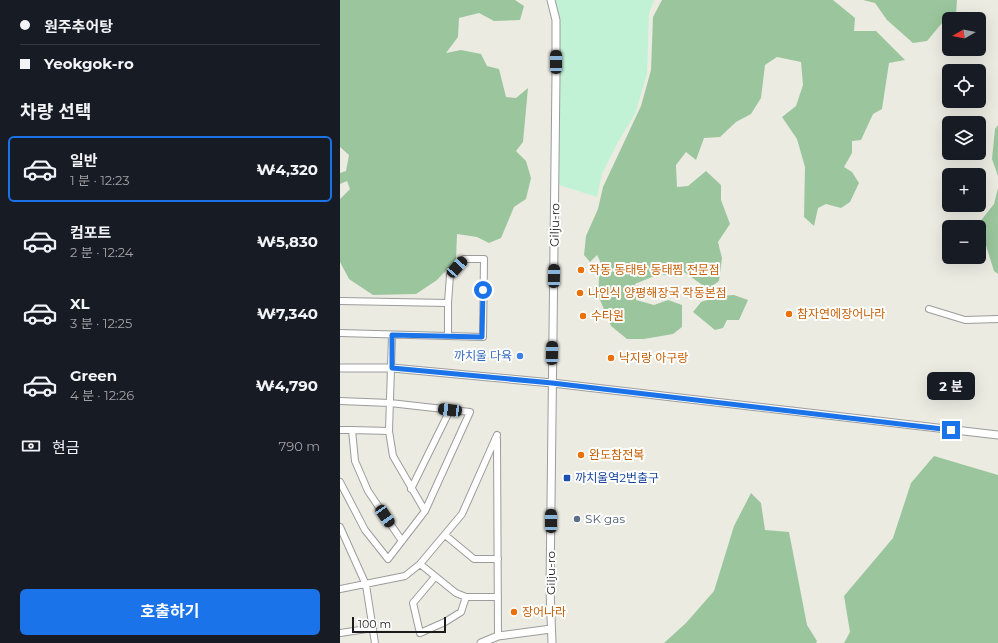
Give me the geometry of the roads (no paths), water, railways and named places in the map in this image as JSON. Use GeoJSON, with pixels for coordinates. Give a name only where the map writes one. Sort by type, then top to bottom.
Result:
{"type":"FeatureCollection","features":[{"type":"Feature","properties":{"kind":"street","name":"Gilju-ro"},"geometry":{"type":"LineString","coordinates":[[551,0],[556,20],[556,184],[552,383],[552,643]]}},
{"type":"Feature","properties":{"kind":"street"},"geometry":{"type":"LineString","coordinates":[[340,333],[482,337],[484,259],[464,259],[450,275],[448,336]]}},
{"type":"Feature","properties":{"kind":"street"},"geometry":{"type":"LineString","coordinates":[[340,300],[448,303]]}},
{"type":"Feature","properties":{"kind":"street"},"geometry":{"type":"LineString","coordinates":[[929,309],[965,320],[998,319]]}},
{"type":"Feature","properties":{"kind":"street"},"geometry":{"type":"LineString","coordinates":[[392,335],[389,431],[393,456],[425,511]]}},
{"type":"Feature","properties":{"kind":"street"},"geometry":{"type":"LineString","coordinates":[[340,368],[392,368],[552,383],[998,435]]}},
{"type":"Feature","properties":{"kind":"street"},"geometry":{"type":"LineString","coordinates":[[340,401],[390,403],[470,412],[425,511],[388,559],[365,530],[340,482]]}},
{"type":"Feature","properties":{"kind":"street"},"geometry":{"type":"LineString","coordinates":[[411,489],[450,410]]}},
{"type":"Feature","properties":{"kind":"street"},"geometry":{"type":"LineString","coordinates":[[340,430],[389,431]]}},
{"type":"Feature","properties":{"kind":"street"},"geometry":{"type":"LineString","coordinates":[[352,430],[355,461],[366,485],[402,541]]}},
{"type":"Feature","properties":{"kind":"street"},"geometry":{"type":"LineString","coordinates":[[340,589],[405,576],[420,564],[462,514],[497,435],[498,636]]}},
{"type":"Feature","properties":{"kind":"street"},"geometry":{"type":"LineString","coordinates":[[340,527],[366,585],[375,643]]}},
{"type":"Feature","properties":{"kind":"street"},"geometry":{"type":"LineString","coordinates":[[444,535],[474,559],[498,560]]}},
{"type":"Feature","properties":{"kind":"street"},"geometry":{"type":"LineString","coordinates":[[420,564],[435,578],[456,593],[466,597],[498,597]]}},
{"type":"Feature","properties":{"kind":"street"},"geometry":{"type":"LineString","coordinates":[[435,578],[413,603],[420,633],[445,622],[461,612],[466,597]]}},
{"type":"Feature","properties":{"kind":"street"},"geometry":{"type":"LineString","coordinates":[[340,633],[373,628]]}},
{"type":"Feature","properties":{"kind":"street"},"geometry":{"type":"LineString","coordinates":[[481,643],[498,636],[551,629]]}},
{"type":"Feature","properties":{"kind":"place","name":"작동 동태탕 동태찜 전문점"},"geometry":{"type":"Point","coordinates":[581,270]}},
{"type":"Feature","properties":{"kind":"place","name":"나인식 양평해장국 작동본점"},"geometry":{"type":"Point","coordinates":[580,293]}},
{"type":"Feature","properties":{"kind":"place","name":"참자연에장어나라"},"geometry":{"type":"Point","coordinates":[789,314]}},
{"type":"Feature","properties":{"kind":"place","name":"수타원"},"geometry":{"type":"Point","coordinates":[583,316]}},
{"type":"Feature","properties":{"kind":"place","name":"까치울 다육"},"geometry":{"type":"Point","coordinates":[520,356]}},
{"type":"Feature","properties":{"kind":"place","name":"낙지랑 아구랑"},"geometry":{"type":"Point","coordinates":[611,358]}},
{"type":"Feature","properties":{"kind":"place","name":"완도참전복"},"geometry":{"type":"Point","coordinates":[581,455]}},
{"type":"Feature","properties":{"kind":"place","name":"까치울역2번출구"},"geometry":{"type":"Point","coordinates":[567,478]}},
{"type":"Feature","properties":{"kind":"place","name":"SK gas"},"geometry":{"type":"Point","coordinates":[577,519]}},
{"type":"Feature","properties":{"kind":"place","name":"장어나라"},"geometry":{"type":"Point","coordinates":[514,612]}}]}
